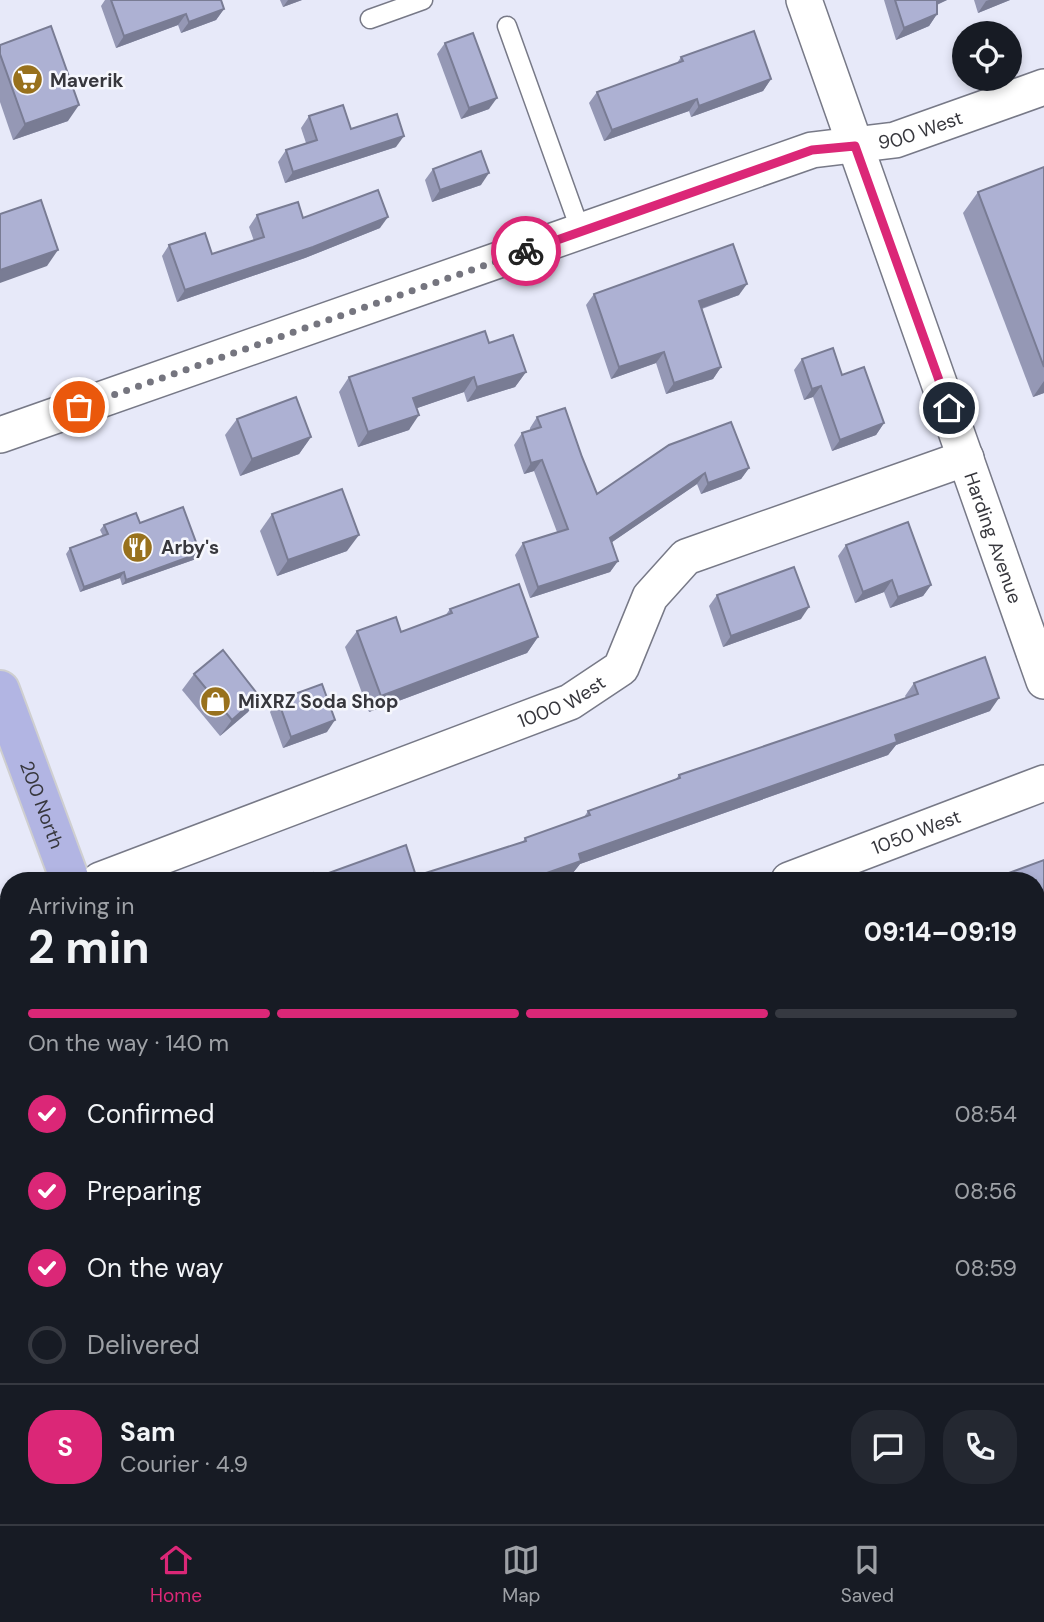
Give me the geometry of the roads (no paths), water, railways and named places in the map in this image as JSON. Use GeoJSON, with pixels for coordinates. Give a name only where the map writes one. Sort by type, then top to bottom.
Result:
{"type":"FeatureCollection","features":[{"type":"Feature","properties":{"kind":"main road","name":"200 North"},"geometry":{"type":"LineString","coordinates":[[2,703],[67,872]]}},
{"type":"Feature","properties":{"kind":"street","name":"Harding Avenue"},"geometry":{"type":"LineString","coordinates":[[804,0],[1044,681]]}},
{"type":"Feature","properties":{"kind":"street","name":"900 West"},"geometry":{"type":"LineString","coordinates":[[0,435],[812,150],[895,140],[1044,87]]}},
{"type":"Feature","properties":{"kind":"street","name":"1000 West"},"geometry":{"type":"LineString","coordinates":[[121,872],[570,702],[621,668],[650,597],[686,557],[966,458]]}},
{"type":"Feature","properties":{"kind":"street","name":"1050 West"},"geometry":{"type":"LineString","coordinates":[[810,872],[1044,783]]}},
{"type":"Feature","properties":{"kind":"lane"},"geometry":{"type":"LineString","coordinates":[[370,19],[423,0]]}},
{"type":"Feature","properties":{"kind":"lane"},"geometry":{"type":"LineString","coordinates":[[507,26],[581,232]]}},
{"type":"Feature","properties":{"kind":"place","name":"Maverik"},"geometry":{"type":"Point","coordinates":[27,80]}},
{"type":"Feature","properties":{"kind":"place","name":"Arby's"},"geometry":{"type":"Point","coordinates":[138,547]}},
{"type":"Feature","properties":{"kind":"place","name":"MiXRZ Soda Shop"},"geometry":{"type":"Point","coordinates":[215,701]}}]}
